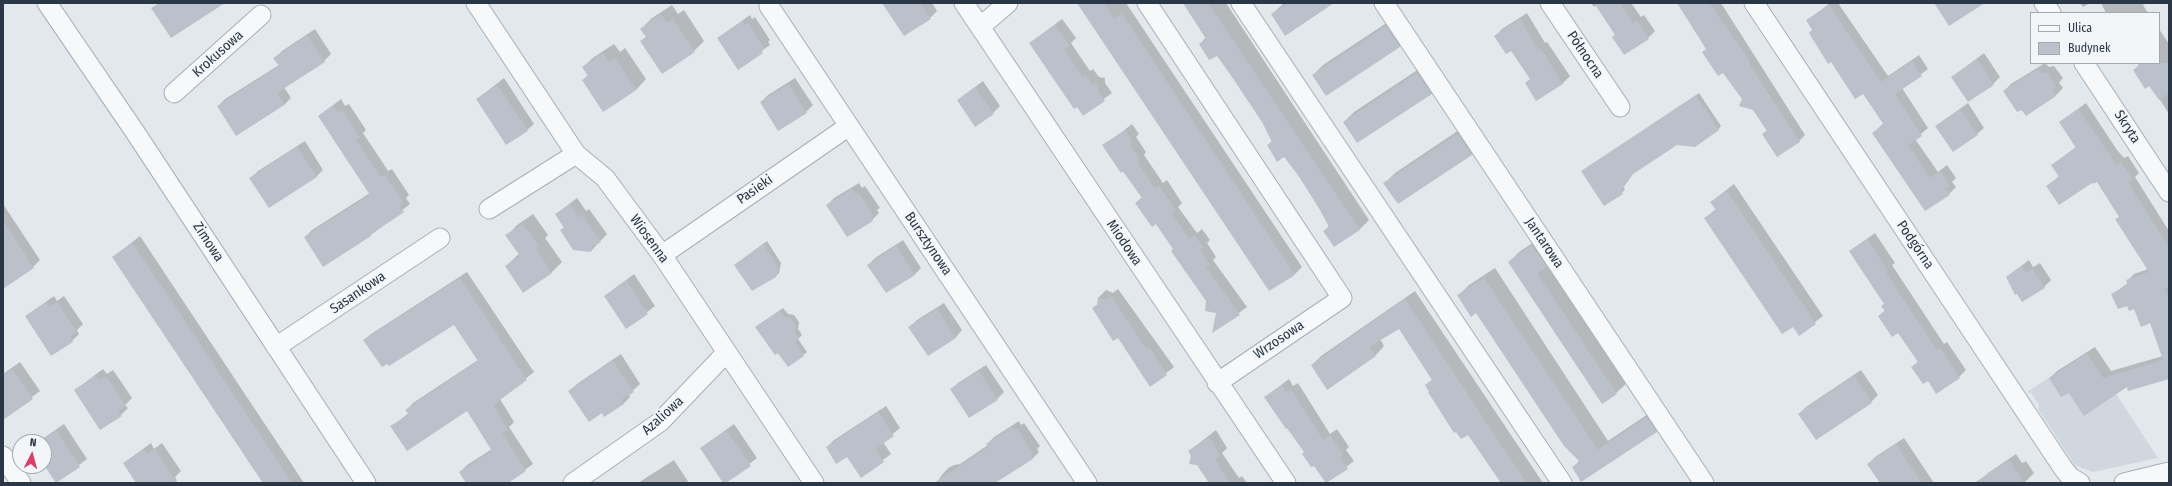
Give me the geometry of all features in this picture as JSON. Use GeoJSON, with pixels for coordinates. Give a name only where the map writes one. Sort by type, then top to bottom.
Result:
{"type":"FeatureCollection","features":[{"type":"Feature","properties":{"kind":"street","name":"Zimowa"},"geometry":{"type":"LineString","coordinates":[[47,3],[139,138],[366,483]]}},
{"type":"Feature","properties":{"kind":"street","name":"Wiosenna"},"geometry":{"type":"LineString","coordinates":[[476,3],[576,154],[605,178],[662,255],[814,483]]}},
{"type":"Feature","properties":{"kind":"street","name":"Miodowa"},"geometry":{"type":"LineString","coordinates":[[964,3],[1217,383],[1286,483]]}},
{"type":"Feature","properties":{"kind":"street"},"geometry":{"type":"LineString","coordinates":[[980,27],[1008,3]]}},
{"type":"Feature","properties":{"kind":"street","name":"Wrzosowa"},"geometry":{"type":"LineString","coordinates":[[1147,3],[1342,298],[1217,383]]}},
{"type":"Feature","properties":{"kind":"street"},"geometry":{"type":"LineString","coordinates":[[1241,3],[1562,483]]}},
{"type":"Feature","properties":{"kind":"street","name":"Jantarowa"},"geometry":{"type":"LineString","coordinates":[[1384,3],[1704,483]]}},
{"type":"Feature","properties":{"kind":"street","name":"Północna"},"geometry":{"type":"LineString","coordinates":[[1550,3],[1620,107]]}},
{"type":"Feature","properties":{"kind":"street","name":"Podgórna"},"geometry":{"type":"LineString","coordinates":[[1754,3],[2063,468],[2070,477],[2080,483]]}},
{"type":"Feature","properties":{"kind":"street"},"geometry":{"type":"LineString","coordinates":[[2044,3],[2050,12]]}},
{"type":"Feature","properties":{"kind":"street","name":"Bursztynowa"},"geometry":{"type":"LineString","coordinates":[[769,6],[1085,482]]}},
{"type":"Feature","properties":{"kind":"street","name":"Krokusowa"},"geometry":{"type":"LineString","coordinates":[[174,93],[261,15]]}},
{"type":"Feature","properties":{"kind":"street","name":"Skryta"},"geometry":{"type":"LineString","coordinates":[[2085,64],[2169,192]]}},
{"type":"Feature","properties":{"kind":"street","name":"Pasieki"},"geometry":{"type":"LineString","coordinates":[[662,255],[850,126]]}},
{"type":"Feature","properties":{"kind":"street"},"geometry":{"type":"LineString","coordinates":[[489,208],[576,154]]}},
{"type":"Feature","properties":{"kind":"street","name":"Sasankowa"},"geometry":{"type":"LineString","coordinates":[[276,347],[440,238]]}},
{"type":"Feature","properties":{"kind":"street","name":"Azaliowa"},"geometry":{"type":"LineString","coordinates":[[573,483],[660,422],[726,353]]}},
{"type":"Feature","properties":{"kind":"street"},"geometry":{"type":"LineString","coordinates":[[3,456],[21,483]]}},
{"type":"Feature","properties":{"kind":"street"},"geometry":{"type":"LineString","coordinates":[[2124,483],[2169,472]]}},
{"type":"Feature","properties":{"kind":"shaded area"},"geometry":{"type":"Polygon","coordinates":[[[2087,353],[2158,458],[2093,472],[2075,465],[2038,409],[2039,405],[2031,393],[2027,392],[2087,353]]]}},
{"type":"Feature","properties":{"kind":"building"},"geometry":{"type":"Polygon","coordinates":[[[159,3],[225,3],[171,38],[151,8],[159,3]]]}},
{"type":"Feature","properties":{"kind":"building"},"geometry":{"type":"Polygon","coordinates":[[[882,3],[920,3],[931,19],[904,36],[882,3]]]}},
{"type":"Feature","properties":{"kind":"building"},"geometry":{"type":"Polygon","coordinates":[[[1077,3],[1104,3],[1114,19],[1122,14],[1295,275],[1269,291],[1077,3]]]}},
{"type":"Feature","properties":{"kind":"building"},"geometry":{"type":"Polygon","coordinates":[[[1183,3],[1208,3],[1360,230],[1334,247],[1323,231],[1329,227],[1298,175],[1284,157],[1277,162],[1267,145],[1272,142],[1262,122],[1217,56],[1209,60],[1199,44],[1206,39],[1183,3]]]}},
{"type":"Feature","properties":{"kind":"building"},"geometry":{"type":"Polygon","coordinates":[[[1289,3],[1334,3],[1285,36],[1271,14],[1289,3]]]}},
{"type":"Feature","properties":{"kind":"building"},"geometry":{"type":"Polygon","coordinates":[[[1594,3],[1620,3],[1633,23],[1637,21],[1649,39],[1624,55],[1612,37],[1615,35],[1594,3]]]}},
{"type":"Feature","properties":{"kind":"building"},"geometry":{"type":"Polygon","coordinates":[[[1677,3],[1709,3],[1750,61],[1748,62],[1800,142],[1777,157],[1762,134],[1767,131],[1753,110],[1739,106],[1742,99],[1723,73],[1718,76],[1702,52],[1706,49],[1677,3]]]}},
{"type":"Feature","properties":{"kind":"building"},"geometry":{"type":"Polygon","coordinates":[[[1934,3],[1985,3],[1949,26],[1934,3]]]}},
{"type":"Feature","properties":{"kind":"building"},"geometry":{"type":"Polygon","coordinates":[[[1829,5],[1881,82],[1912,61],[1922,76],[1895,94],[1922,136],[1908,145],[1930,178],[1940,171],[1950,186],[1946,189],[1950,195],[1925,211],[1872,133],[1884,125],[1863,94],[1855,99],[1831,62],[1828,64],[1809,33],[1812,30],[1806,20],[1829,5]]]}},
{"type":"Feature","properties":{"kind":"building"},"geometry":{"type":"Polygon","coordinates":[[[661,14],[667,23],[673,19],[695,52],[662,74],[640,41],[646,37],[640,29],[661,14]]]}},
{"type":"Feature","properties":{"kind":"building"},"geometry":{"type":"Polygon","coordinates":[[[1520,19],[1538,50],[1540,48],[1563,84],[1536,101],[1525,83],[1530,79],[1511,51],[1506,54],[1494,36],[1520,19]]]}},
{"type":"Feature","properties":{"kind":"building"},"geometry":{"type":"Polygon","coordinates":[[[742,21],[745,25],[748,23],[764,48],[761,50],[763,53],[738,70],[717,38],[742,21]]]}},
{"type":"Feature","properties":{"kind":"building"},"geometry":{"type":"Polygon","coordinates":[[[1055,25],[1070,46],[1064,50],[1083,77],[1086,75],[1092,84],[1099,85],[1098,91],[1105,101],[1083,116],[1077,107],[1074,109],[1029,43],[1055,25]]]}},
{"type":"Feature","properties":{"kind":"building"},"geometry":{"type":"Polygon","coordinates":[[[1386,26],[1400,47],[1326,96],[1312,75],[1386,26]]]}},
{"type":"Feature","properties":{"kind":"building"},"geometry":{"type":"Polygon","coordinates":[[[307,36],[325,62],[277,93],[284,105],[236,136],[217,106],[279,66],[273,58],[307,36]]]}},
{"type":"Feature","properties":{"kind":"building"},"geometry":{"type":"Polygon","coordinates":[[[603,53],[609,62],[615,58],[636,90],[603,112],[582,80],[588,76],[582,67],[603,53]]]}},
{"type":"Feature","properties":{"kind":"building"},"geometry":{"type":"Polygon","coordinates":[[[1977,59],[1994,85],[1968,102],[1951,77],[1977,59]]]}},
{"type":"Feature","properties":{"kind":"building"},"geometry":{"type":"Polygon","coordinates":[[[2169,63],[2169,93],[2159,100],[2149,86],[2145,89],[2133,70],[2142,64],[2169,63]]]}},
{"type":"Feature","properties":{"kind":"building"},"geometry":{"type":"Polygon","coordinates":[[[2038,69],[2042,74],[2047,72],[2056,86],[2053,90],[2056,96],[2026,116],[2022,110],[2017,112],[2003,91],[2038,69]]]}},
{"type":"Feature","properties":{"kind":"building"},"geometry":{"type":"Polygon","coordinates":[[[1417,73],[1432,94],[1357,143],[1343,122],[1417,73]]]}},
{"type":"Feature","properties":{"kind":"building"},"geometry":{"type":"Polygon","coordinates":[[[788,84],[807,113],[778,131],[760,102],[788,84]]]}},
{"type":"Feature","properties":{"kind":"building"},"geometry":{"type":"Polygon","coordinates":[[[497,85],[528,131],[506,145],[476,99],[497,85]]]}},
{"type":"Feature","properties":{"kind":"building"},"geometry":{"type":"Polygon","coordinates":[[[975,87],[994,114],[975,127],[957,100],[975,87]]]}},
{"type":"Feature","properties":{"kind":"building"},"geometry":{"type":"Polygon","coordinates":[[[1696,96],[1719,130],[1695,147],[1677,145],[1633,174],[1621,191],[1623,194],[1604,206],[1581,171],[1696,96]]]}},
{"type":"Feature","properties":{"kind":"building"},"geometry":{"type":"Polygon","coordinates":[[[333,105],[338,113],[342,110],[360,138],[356,140],[381,177],[385,175],[403,202],[399,205],[404,212],[370,235],[371,236],[323,267],[304,237],[370,195],[318,116],[333,105]]]}},
{"type":"Feature","properties":{"kind":"building"},"geometry":{"type":"Polygon","coordinates":[[[1960,109],[1978,135],[1953,152],[1935,126],[1960,109]]]}},
{"type":"Feature","properties":{"kind":"building"},"geometry":{"type":"Polygon","coordinates":[[[2078,109],[2117,165],[2121,162],[2133,180],[2128,183],[2169,247],[2169,286],[2164,289],[2169,300],[2169,379],[2128,391],[2127,387],[2084,416],[2069,393],[2061,397],[2049,378],[2087,353],[2104,378],[2163,360],[2150,323],[2141,327],[2134,309],[2129,311],[2127,306],[2118,309],[2111,294],[2128,285],[2126,280],[2149,272],[2115,219],[2119,217],[2097,182],[2092,183],[2059,205],[2046,186],[2059,177],[2051,165],[2076,148],[2059,122],[2078,109]]]}},
{"type":"Feature","properties":{"kind":"building"},"geometry":{"type":"Polygon","coordinates":[[[1125,130],[1133,142],[1130,144],[1140,160],[1137,162],[1155,189],[1159,186],[1176,211],[1172,214],[1189,239],[1195,235],[1203,248],[1200,250],[1210,265],[1206,267],[1240,315],[1212,333],[1216,313],[1205,311],[1206,301],[1171,251],[1173,249],[1156,224],[1152,227],[1135,203],[1142,198],[1123,171],[1121,173],[1102,145],[1125,130]]]}},
{"type":"Feature","properties":{"kind":"building"},"geometry":{"type":"Polygon","coordinates":[[[1458,134],[1472,155],[1398,204],[1383,183],[1458,134]]]}},
{"type":"Feature","properties":{"kind":"building"},"geometry":{"type":"Polygon","coordinates":[[[297,147],[317,177],[269,208],[249,178],[297,147]]]}},
{"type":"Feature","properties":{"kind":"building"},"geometry":{"type":"Polygon","coordinates":[[[852,189],[855,194],[858,192],[873,215],[871,217],[873,221],[847,237],[826,205],[852,189]]]}},
{"type":"Feature","properties":{"kind":"building"},"geometry":{"type":"Polygon","coordinates":[[[1727,191],[1816,324],[1799,336],[1793,327],[1782,334],[1704,218],[1716,210],[1710,202],[1727,191]]]}},
{"type":"Feature","properties":{"kind":"building"},"geometry":{"type":"Polygon","coordinates":[[[570,204],[579,218],[582,215],[601,242],[592,247],[591,252],[573,250],[560,230],[564,228],[555,214],[570,204]]]}},
{"type":"Feature","properties":{"kind":"building"},"geometry":{"type":"Polygon","coordinates":[[[3,221],[34,268],[3,289],[3,221]]]}},
{"type":"Feature","properties":{"kind":"building"},"geometry":{"type":"Polygon","coordinates":[[[523,224],[539,246],[535,248],[552,273],[523,293],[505,266],[520,256],[505,235],[523,224]]]}},
{"type":"Feature","properties":{"kind":"building"},"geometry":{"type":"Polygon","coordinates":[[[1867,239],[1888,271],[1886,273],[1937,350],[1940,348],[1960,378],[1936,394],[1928,381],[1923,384],[1911,367],[1918,362],[1898,333],[1892,337],[1878,316],[1885,311],[1881,306],[1884,304],[1849,251],[1867,239]]]}},
{"type":"Feature","properties":{"kind":"building"},"geometry":{"type":"Polygon","coordinates":[[[132,243],[292,483],[263,483],[112,257],[132,243]]]}},
{"type":"Feature","properties":{"kind":"building"},"geometry":{"type":"Polygon","coordinates":[[[763,244],[778,267],[776,277],[752,291],[734,265],[763,244]]]}},
{"type":"Feature","properties":{"kind":"building"},"geometry":{"type":"Polygon","coordinates":[[[1532,245],[1547,267],[1537,273],[1617,394],[1602,404],[1508,262],[1532,245]]]}},
{"type":"Feature","properties":{"kind":"building"},"geometry":{"type":"Polygon","coordinates":[[[896,246],[915,275],[886,293],[867,265],[896,246]]]}},
{"type":"Feature","properties":{"kind":"building"},"geometry":{"type":"Polygon","coordinates":[[[2021,266],[2026,273],[2032,269],[2045,288],[2022,302],[2017,294],[2015,295],[2006,277],[2021,266]]]}},
{"type":"Feature","properties":{"kind":"building"},"geometry":{"type":"Polygon","coordinates":[[[460,278],[527,380],[493,405],[508,430],[502,433],[526,471],[508,483],[466,483],[459,472],[492,451],[467,411],[407,451],[390,426],[409,415],[405,410],[478,361],[454,325],[389,366],[387,364],[382,367],[363,340],[460,278]]]}},
{"type":"Feature","properties":{"kind":"building"},"geometry":{"type":"Polygon","coordinates":[[[1484,278],[1598,450],[1647,417],[1657,432],[1581,482],[1572,467],[1580,462],[1564,446],[1476,313],[1471,317],[1457,295],[1484,278]]]}},
{"type":"Feature","properties":{"kind":"building"},"geometry":{"type":"Polygon","coordinates":[[[626,280],[648,314],[626,329],[604,296],[626,280]]]}},
{"type":"Feature","properties":{"kind":"building"},"geometry":{"type":"Polygon","coordinates":[[[1111,296],[1147,350],[1150,348],[1167,375],[1150,387],[1118,338],[1113,341],[1092,308],[1097,305],[1098,297],[1105,300],[1111,296]]]}},
{"type":"Feature","properties":{"kind":"building"},"geometry":{"type":"Polygon","coordinates":[[[1405,299],[1527,483],[1501,483],[1468,435],[1461,439],[1456,432],[1454,433],[1425,385],[1432,380],[1399,329],[1369,347],[1376,356],[1327,390],[1311,365],[1405,299]]]}},
{"type":"Feature","properties":{"kind":"building"},"geometry":{"type":"Polygon","coordinates":[[[46,302],[50,307],[57,302],[77,332],[70,336],[73,342],[51,356],[25,316],[46,302]]]}},
{"type":"Feature","properties":{"kind":"building"},"geometry":{"type":"Polygon","coordinates":[[[937,309],[956,338],[928,356],[908,327],[937,309]]]}},
{"type":"Feature","properties":{"kind":"building"},"geometry":{"type":"Polygon","coordinates":[[[780,310],[784,317],[791,318],[796,326],[795,333],[799,339],[795,342],[804,356],[788,367],[778,353],[775,355],[755,327],[780,310]]]}},
{"type":"Feature","properties":{"kind":"building"},"geometry":{"type":"Polygon","coordinates":[[[613,361],[634,392],[621,400],[624,404],[604,417],[602,413],[589,422],[568,391],[613,361]]]}},
{"type":"Feature","properties":{"kind":"building"},"geometry":{"type":"Polygon","coordinates":[[[12,369],[33,399],[3,420],[3,375],[12,369]]]}},
{"type":"Feature","properties":{"kind":"building"},"geometry":{"type":"Polygon","coordinates":[[[979,371],[998,400],[969,418],[950,389],[979,371]]]}},
{"type":"Feature","properties":{"kind":"building"},"geometry":{"type":"Polygon","coordinates":[[[95,376],[99,380],[106,376],[126,406],[118,411],[122,416],[100,430],[74,390],[95,376]]]}},
{"type":"Feature","properties":{"kind":"building"},"geometry":{"type":"Polygon","coordinates":[[[1854,376],[1872,403],[1816,440],[1798,414],[1854,376]]]}},
{"type":"Feature","properties":{"kind":"building"},"geometry":{"type":"Polygon","coordinates":[[[1282,385],[1286,392],[1291,389],[1323,440],[1330,435],[1343,454],[1340,457],[1348,469],[1326,483],[1314,466],[1311,467],[1302,454],[1304,452],[1264,397],[1282,385]]]}},
{"type":"Feature","properties":{"kind":"building"},"geometry":{"type":"Polygon","coordinates":[[[878,412],[894,436],[875,449],[884,462],[861,478],[847,457],[836,464],[826,447],[878,412]]]}},
{"type":"Feature","properties":{"kind":"building"},"geometry":{"type":"Polygon","coordinates":[[[1012,427],[1014,431],[1017,429],[1033,454],[1030,456],[1033,459],[995,483],[934,483],[988,447],[986,444],[1012,427]]]}},
{"type":"Feature","properties":{"kind":"building"},"geometry":{"type":"Polygon","coordinates":[[[56,430],[80,467],[56,483],[50,474],[52,474],[52,434],[51,434],[56,430]]]}},
{"type":"Feature","properties":{"kind":"building"},"geometry":{"type":"Polygon","coordinates":[[[726,430],[751,466],[726,483],[723,483],[700,448],[726,430]]]}},
{"type":"Feature","properties":{"kind":"building"},"geometry":{"type":"Polygon","coordinates":[[[1209,437],[1221,456],[1215,459],[1230,483],[1209,483],[1197,465],[1189,464],[1191,456],[1188,451],[1209,437]]]}},
{"type":"Feature","properties":{"kind":"building"},"geometry":{"type":"Polygon","coordinates":[[[1896,444],[1922,483],[1880,483],[1867,464],[1896,444]]]}},
{"type":"Feature","properties":{"kind":"building"},"geometry":{"type":"Polygon","coordinates":[[[144,449],[147,455],[155,449],[177,483],[136,483],[123,463],[144,449]]]}},
{"type":"Feature","properties":{"kind":"building"},"geometry":{"type":"Polygon","coordinates":[[[2009,460],[2024,483],[1974,483],[2009,460]]]}}]}
